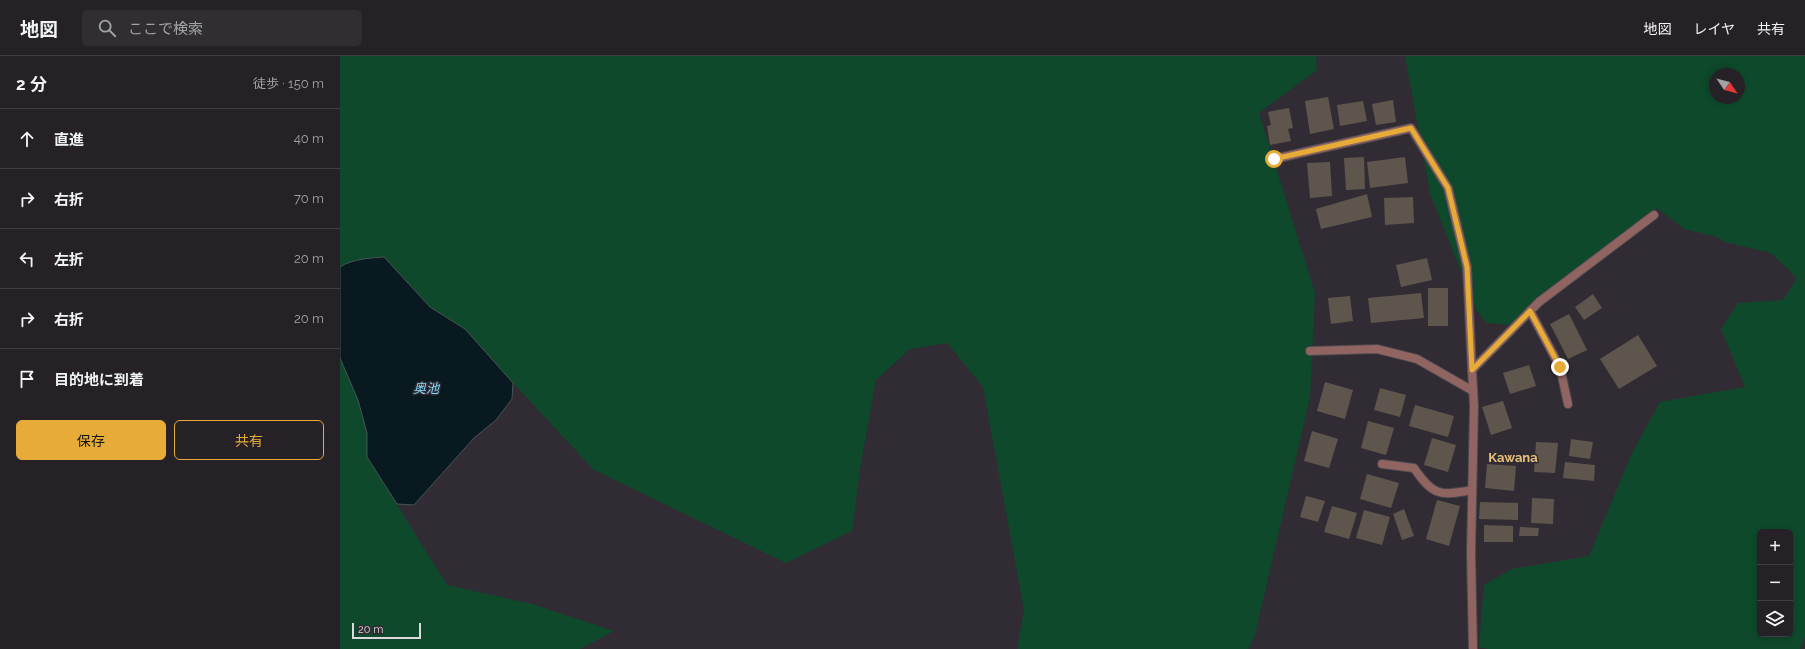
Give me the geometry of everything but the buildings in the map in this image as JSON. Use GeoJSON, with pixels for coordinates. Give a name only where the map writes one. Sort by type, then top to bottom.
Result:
{"type":"FeatureCollection","features":[{"type":"Feature","properties":{"kind":"street"},"geometry":{"type":"LineString","coordinates":[[1274,159],[1411,128],[1448,188],[1467,267],[1473,391],[1471,553],[1473,649]]}},
{"type":"Feature","properties":{"kind":"street"},"geometry":{"type":"LineString","coordinates":[[1472,370],[1539,302],[1654,215]]}},
{"type":"Feature","properties":{"kind":"street"},"geometry":{"type":"LineString","coordinates":[[1530,311],[1560,367],[1568,404]]}},
{"type":"Feature","properties":{"kind":"street"},"geometry":{"type":"LineString","coordinates":[[1310,351],[1377,349],[1416,359],[1473,391]]}},
{"type":"Feature","properties":{"kind":"street"},"geometry":{"type":"LineString","coordinates":[[1382,464],[1414,468],[1424,483],[1437,493],[1451,494],[1472,490]]}},
{"type":"Feature","properties":{"kind":"green space"},"geometry":{"type":"Polygon","coordinates":[[[340,56],[1316,56],[1317,70],[1259,113],[1315,293],[1310,397],[1255,635],[1248,649],[1017,649],[1024,610],[983,387],[947,343],[910,349],[876,380],[861,463],[852,531],[786,563],[594,470],[465,329],[430,307],[384,257],[361,260],[340,267],[340,56]]]}},
{"type":"Feature","properties":{"kind":"green space"},"geometry":{"type":"Polygon","coordinates":[[[1405,56],[1805,56],[1805,637],[1800,649],[1488,649],[1479,647],[1484,585],[1512,569],[1589,556],[1632,453],[1660,402],[1745,387],[1721,329],[1738,303],[1783,300],[1797,278],[1771,253],[1725,242],[1714,236],[1684,229],[1657,208],[1510,325],[1487,323],[1476,310],[1430,193],[1405,56]]]}},
{"type":"Feature","properties":{"kind":"green space"},"geometry":{"type":"Polygon","coordinates":[[[340,358],[358,400],[367,433],[368,458],[447,585],[532,604],[614,631],[580,649],[340,649],[340,358]]]}},
{"type":"Feature","properties":{"kind":"water","name":"奥池"},"geometry":{"type":"Polygon","coordinates":[[[384,257],[430,307],[465,329],[513,383],[512,399],[496,420],[474,438],[414,505],[397,504],[367,457],[367,433],[358,400],[340,358],[340,267],[345,264],[367,258],[384,257]]]}},
{"type":"Feature","properties":{"kind":"district","name":"Kawana"},"geometry":{"type":"Point","coordinates":[1513,457]}},
{"type":"Feature","properties":{"kind":"route"},"geometry":{"type":"LineString","coordinates":[[1274,159],[1411,128],[1448,188],[1467,267],[1472,370],[1530,311],[1560,367]]}}]}
